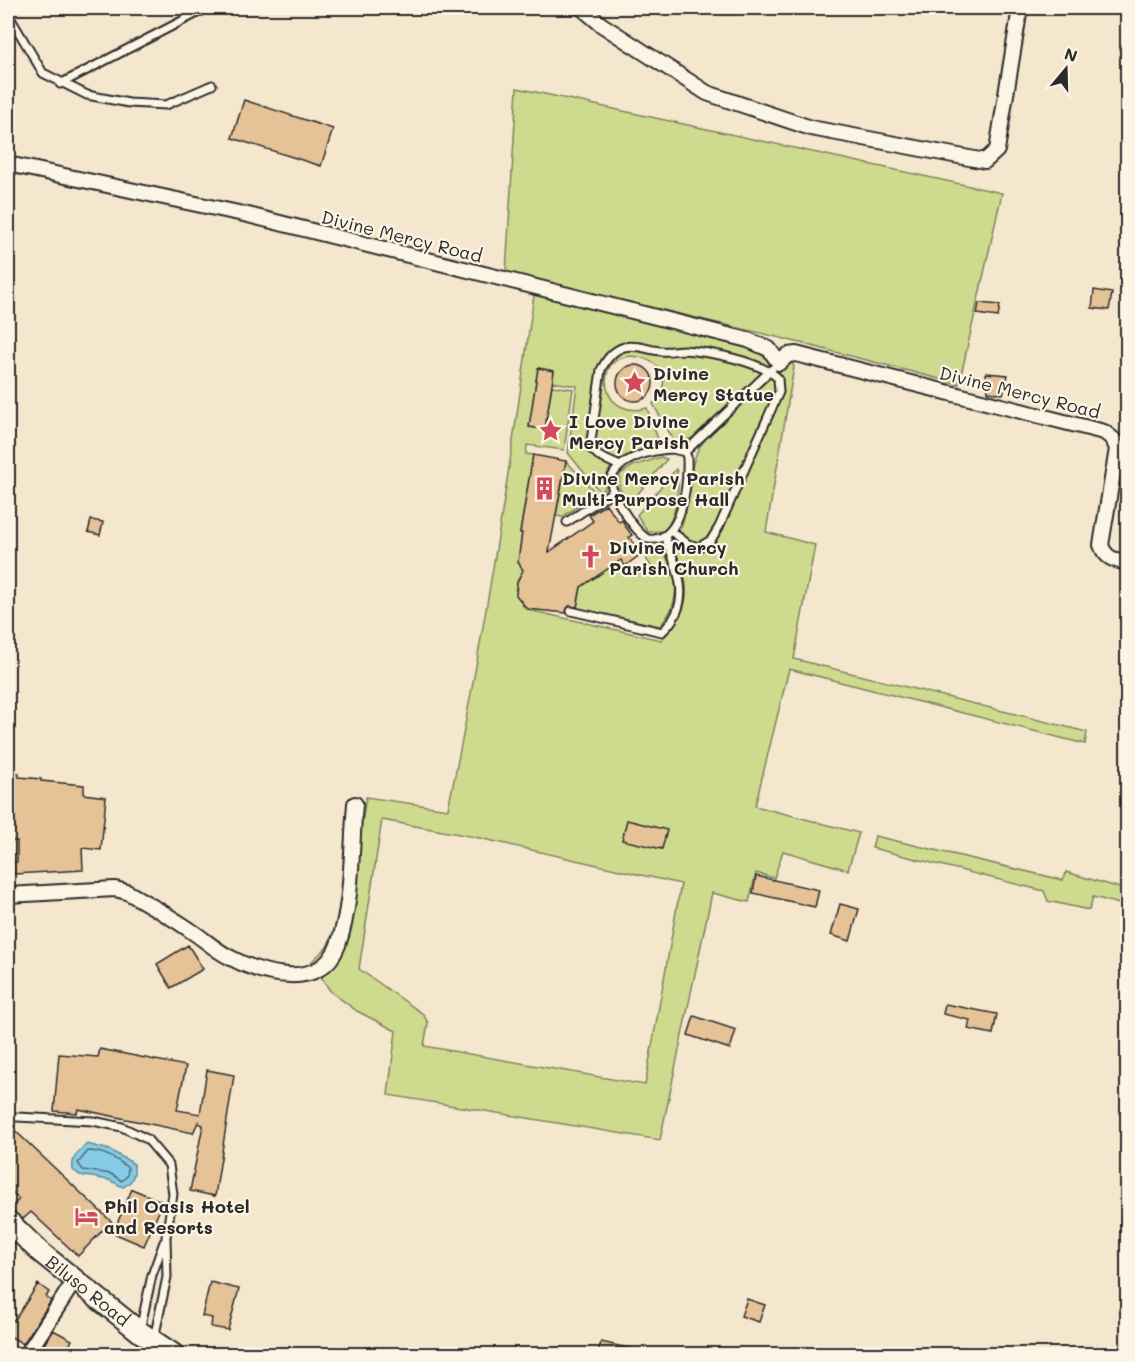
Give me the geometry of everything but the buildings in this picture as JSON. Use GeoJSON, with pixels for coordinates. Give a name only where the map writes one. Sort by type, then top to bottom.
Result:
{"type":"FeatureCollection","features":[{"type":"Feature","properties":{"kind":"street"},"geometry":{"type":"LineString","coordinates":[[582,8],[602,25],[707,93],[811,128],[985,161],[997,150],[1020,8]]}},
{"type":"Feature","properties":{"kind":"street","name":"Divine Mercy Road"},"geometry":{"type":"LineString","coordinates":[[8,164],[248,215],[748,340],[770,349],[775,367],[788,355],[796,354],[1104,432],[1113,439],[1117,449],[1101,545],[1104,554],[1112,559],[1128,563]]}},
{"type":"Feature","properties":{"kind":"street"},"geometry":{"type":"LineString","coordinates":[[8,895],[115,890],[127,892],[191,930],[230,958],[263,972],[288,976],[309,974],[322,967],[338,945],[345,916],[355,804]]}},
{"type":"Feature","properties":{"kind":"street","name":"Biluso Road"},"geometry":{"type":"LineString","coordinates":[[8,1221],[75,1280],[160,1347]]}},
{"type":"Feature","properties":{"kind":"street"},"geometry":{"type":"LineString","coordinates":[[27,1354],[75,1280]]}},
{"type":"Feature","properties":{"kind":"lane"},"geometry":{"type":"LineString","coordinates":[[60,84],[207,8]]}},
{"type":"Feature","properties":{"kind":"lane"},"geometry":{"type":"LineString","coordinates":[[8,14],[43,73],[60,84],[87,95],[129,103],[166,105],[212,85]]}},
{"type":"Feature","properties":{"kind":"lane"},"geometry":{"type":"LineString","coordinates":[[620,466],[600,457],[590,448],[599,378],[606,359],[614,352],[632,346],[662,351],[689,351],[775,367],[779,392],[736,492],[715,534],[707,544],[699,547],[688,544],[672,532]]}},
{"type":"Feature","properties":{"kind":"lane","name":"Divine Mercy Road"},"geometry":{"type":"LineString","coordinates":[[685,452],[775,367]]}},
{"type":"Feature","properties":{"kind":"lane"},"geometry":{"type":"LineString","coordinates":[[661,450],[685,452],[687,464],[682,498],[678,518],[672,532],[654,540],[641,535],[612,492],[611,479],[620,466],[661,450]]}},
{"type":"Feature","properties":{"kind":"lane"},"geometry":{"type":"LineString","coordinates":[[567,522],[612,492]]}},
{"type":"Feature","properties":{"kind":"lane"},"geometry":{"type":"LineString","coordinates":[[571,611],[662,632],[678,612],[682,592],[678,571],[665,537]]}},
{"type":"Feature","properties":{"kind":"lane"},"geometry":{"type":"LineString","coordinates":[[17,1117],[93,1121],[122,1127],[147,1139],[170,1166],[173,1194],[166,1237],[167,1277],[160,1347]]}},
{"type":"Feature","properties":{"kind":"lane"},"geometry":{"type":"LineString","coordinates":[[160,1347],[152,1275],[166,1237]]}},
{"type":"Feature","properties":{"kind":"green space"},"geometry":{"type":"Polygon","coordinates":[[[517,88],[1002,193],[959,384],[777,337],[506,273],[517,88]]]}},
{"type":"Feature","properties":{"kind":"green space"},"geometry":{"type":"Polygon","coordinates":[[[534,295],[732,343],[754,350],[773,363],[692,438],[676,444],[653,404],[663,388],[662,374],[654,364],[642,358],[628,356],[616,361],[608,371],[609,395],[622,407],[634,410],[647,408],[660,445],[632,453],[616,462],[606,477],[605,488],[600,492],[568,453],[577,386],[552,382],[554,371],[538,368],[529,427],[545,429],[552,386],[573,389],[564,450],[527,445],[526,454],[533,455],[520,532],[522,533],[518,561],[524,572],[515,589],[523,606],[533,611],[661,640],[680,616],[684,605],[686,582],[671,542],[683,522],[691,473],[698,450],[714,429],[791,360],[794,367],[766,532],[815,545],[794,659],[1087,732],[1085,744],[789,669],[755,806],[859,833],[848,870],[783,851],[774,878],[756,873],[749,902],[712,893],[660,1140],[388,1095],[396,1031],[357,1011],[331,992],[311,962],[327,947],[339,918],[348,815],[363,817],[366,797],[448,809],[485,617],[534,295]],[[382,820],[359,969],[423,1014],[428,1023],[424,1046],[645,1085],[681,884],[475,837],[382,820]]]}},
{"type":"Feature","properties":{"kind":"green space"},"geometry":{"type":"Polygon","coordinates":[[[661,457],[667,459],[630,503],[619,488],[620,474],[633,466],[661,457]]]}},
{"type":"Feature","properties":{"kind":"green space"},"geometry":{"type":"Polygon","coordinates":[[[566,461],[597,494],[562,517],[556,516],[566,461]]]}},
{"type":"Feature","properties":{"kind":"green space"},"geometry":{"type":"Polygon","coordinates":[[[676,469],[678,493],[671,519],[663,531],[648,532],[637,515],[676,469]]]}},
{"type":"Feature","properties":{"kind":"green space"},"geometry":{"type":"Polygon","coordinates":[[[661,547],[667,557],[676,587],[672,607],[660,626],[577,608],[581,587],[617,562],[624,572],[631,568],[636,576],[651,566],[645,557],[661,547]]]}},
{"type":"Feature","properties":{"kind":"green space"},"geometry":{"type":"Polygon","coordinates":[[[875,836],[1063,880],[1066,872],[1127,890],[1127,906],[1093,897],[1089,910],[1048,901],[1044,891],[872,848],[875,836]]]}},
{"type":"Feature","properties":{"kind":"water"},"geometry":{"type":"Polygon","coordinates":[[[87,1144],[110,1150],[134,1164],[134,1175],[129,1183],[123,1187],[109,1180],[80,1175],[73,1170],[76,1155],[87,1144]]]}},
{"type":"Feature","properties":{"kind":"place","name":"Divine Mercy Statue"},"geometry":{"type":"Point","coordinates":[635,383]}},
{"type":"Feature","properties":{"kind":"place","name":"I Love Divine Mercy Parish"},"geometry":{"type":"Point","coordinates":[551,431]}},
{"type":"Feature","properties":{"kind":"place","name":"Divine Mercy Parish Multi-Purpose Hall"},"geometry":{"type":"Point","coordinates":[544,488]}},
{"type":"Feature","properties":{"kind":"place","name":"Divine Mercy Parish Church"},"geometry":{"type":"Point","coordinates":[591,557]}},
{"type":"Feature","properties":{"kind":"place","name":"Phil Oasis Hotel and Resorts"},"geometry":{"type":"Point","coordinates":[86,1216]}}]}
